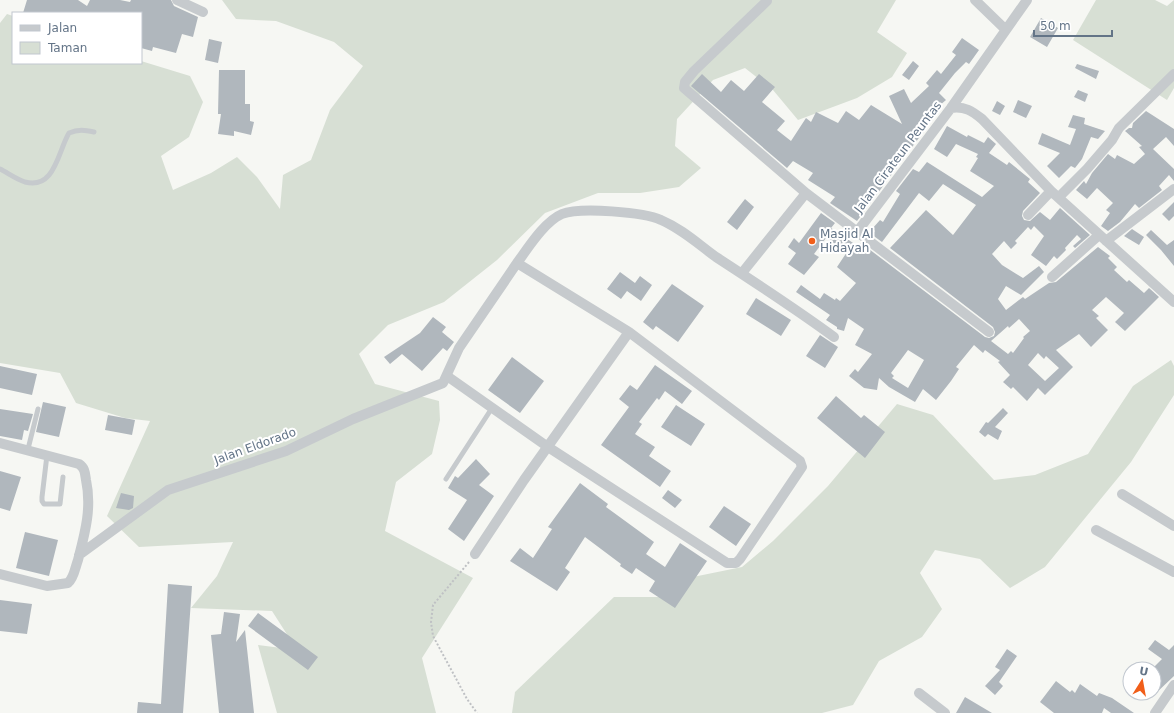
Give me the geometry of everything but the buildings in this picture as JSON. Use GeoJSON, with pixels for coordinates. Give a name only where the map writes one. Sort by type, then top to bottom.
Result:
{"type":"FeatureCollection","features":[{"type":"Feature","properties":{"kind":"street"},"geometry":{"type":"LineString","coordinates":[[177,0],[203,12]]}},
{"type":"Feature","properties":{"kind":"street"},"geometry":{"type":"LineString","coordinates":[[975,0],[1005,29]]}},
{"type":"Feature","properties":{"kind":"street","name":"Jalan Cirateun Peuntas"},"geometry":{"type":"LineString","coordinates":[[989,332],[857,232],[952,108],[1005,29],[1027,0]]}},
{"type":"Feature","properties":{"kind":"street"},"geometry":{"type":"LineString","coordinates":[[767,1],[694,71],[684,82],[684,88],[806,193],[857,232]]}},
{"type":"Feature","properties":{"kind":"street"},"geometry":{"type":"LineString","coordinates":[[1028,215],[1088,169],[1112,140],[1119,128],[1174,74]]}},
{"type":"Feature","properties":{"kind":"street"},"geometry":{"type":"LineString","coordinates":[[952,108],[960,107],[970,110],[982,119],[1055,194],[1174,302]]}},
{"type":"Feature","properties":{"kind":"street"},"geometry":{"type":"LineString","coordinates":[[1052,277],[1103,238],[1174,189]]}},
{"type":"Feature","properties":{"kind":"street"},"geometry":{"type":"LineString","coordinates":[[742,273],[806,193]]}},
{"type":"Feature","properties":{"kind":"street"},"geometry":{"type":"LineString","coordinates":[[517,263],[629,332],[800,461],[802,467],[801,471],[740,559],[731,564],[724,562],[548,447],[447,376],[459,348],[517,263],[550,223],[561,215],[585,211],[629,213],[660,219],[680,230],[834,337]]}},
{"type":"Feature","properties":{"kind":"street"},"geometry":{"type":"LineString","coordinates":[[475,554],[629,332]]}},
{"type":"Feature","properties":{"kind":"street","name":"Jalan Eldorado"},"geometry":{"type":"LineString","coordinates":[[79,555],[168,490],[286,451],[353,419],[443,384],[447,376]]}},
{"type":"Feature","properties":{"kind":"street"},"geometry":{"type":"LineString","coordinates":[[0,443],[76,462],[84,468],[89,494],[89,508],[79,555],[72,578],[68,583],[47,586],[0,574]]}},
{"type":"Feature","properties":{"kind":"street"},"geometry":{"type":"LineString","coordinates":[[1122,494],[1174,526]]}},
{"type":"Feature","properties":{"kind":"street"},"geometry":{"type":"LineString","coordinates":[[1096,530],[1174,572]]}},
{"type":"Feature","properties":{"kind":"street"},"geometry":{"type":"LineString","coordinates":[[1155,713],[1174,684]]}},
{"type":"Feature","properties":{"kind":"street"},"geometry":{"type":"LineString","coordinates":[[919,693],[945,713]]}},
{"type":"Feature","properties":{"kind":"lane"},"geometry":{"type":"LineString","coordinates":[[0,169],[25,182],[40,182],[49,176],[69,133],[84,130],[94,132]]}},
{"type":"Feature","properties":{"kind":"lane"},"geometry":{"type":"LineString","coordinates":[[446,479],[492,408]]}},
{"type":"Feature","properties":{"kind":"lane"},"geometry":{"type":"LineString","coordinates":[[28,449],[38,409]]}},
{"type":"Feature","properties":{"kind":"lane"},"geometry":{"type":"LineString","coordinates":[[47,455],[42,497],[44,504],[60,504],[63,477]]}},
{"type":"Feature","properties":{"kind":"path"},"geometry":{"type":"LineString","coordinates":[[475,554],[463,571],[442,593],[433,606],[431,622],[433,636],[467,699],[477,713]]}},
{"type":"Feature","properties":{"kind":"green space"},"geometry":{"type":"Polygon","coordinates":[[[222,0],[896,0],[877,32],[907,53],[892,77],[857,98],[798,120],[773,90],[745,68],[713,80],[677,119],[675,146],[701,168],[679,187],[640,193],[598,193],[545,213],[497,260],[444,302],[388,325],[359,354],[375,384],[439,401],[440,420],[432,454],[396,482],[385,531],[473,578],[422,658],[436,713],[277,713],[258,645],[297,650],[272,611],[191,608],[217,576],[233,542],[139,547],[107,516],[150,421],[125,418],[76,403],[60,373],[0,363],[0,23],[7,14],[12,16],[12,64],[142,64],[142,61],[190,76],[203,102],[189,137],[161,156],[173,190],[211,173],[237,157],[257,177],[280,209],[283,175],[311,160],[330,110],[363,66],[334,42],[276,21],[236,19],[222,0]]]}},
{"type":"Feature","properties":{"kind":"green space"},"geometry":{"type":"Polygon","coordinates":[[[1096,0],[1155,0],[1167,6],[1174,0],[1174,88],[1167,100],[1073,40],[1096,0]]]}},
{"type":"Feature","properties":{"kind":"green space"},"geometry":{"type":"Polygon","coordinates":[[[1171,360],[1174,366],[1174,395],[1131,462],[1045,567],[1010,588],[980,559],[935,550],[920,573],[942,609],[922,637],[879,661],[853,705],[822,713],[512,713],[515,692],[614,597],[665,597],[688,578],[742,567],[773,541],[828,486],[897,404],[933,415],[994,480],[1035,475],[1088,454],[1133,386],[1171,360]]]}},
{"type":"Feature","properties":{"kind":"place","name":"Masjid Al Hidayah"},"geometry":{"type":"Point","coordinates":[812,241]}}]}
